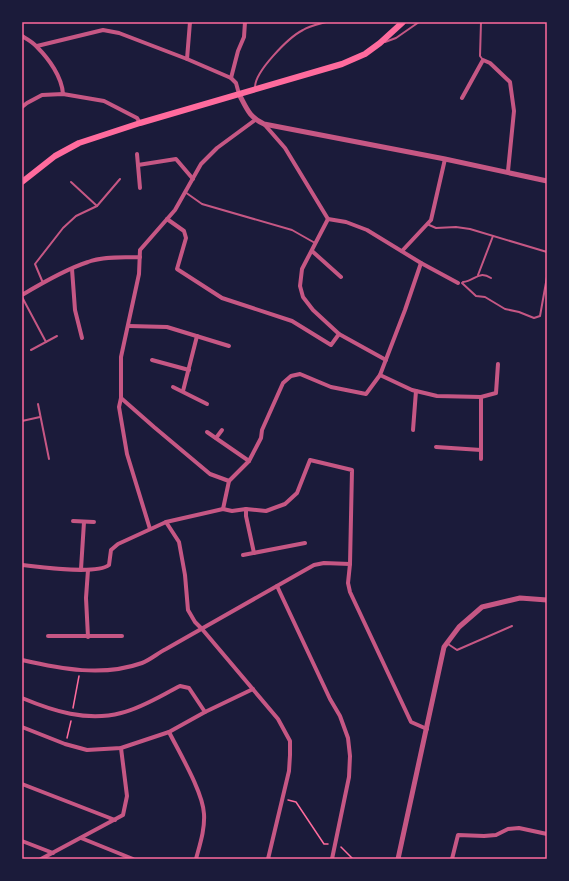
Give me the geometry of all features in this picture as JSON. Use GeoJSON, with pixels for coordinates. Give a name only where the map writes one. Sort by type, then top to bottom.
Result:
{"type":"FeatureCollection","features":[{"type":"Feature","properties":{"kind":"main road"},"geometry":{"type":"LineString","coordinates":[[22,182],[55,156],[80,143],[140,123],[342,64],[364,54],[380,43],[403,22]]}},
{"type":"Feature","properties":{"kind":"street"},"geometry":{"type":"LineString","coordinates":[[187,59],[190,22]]}},
{"type":"Feature","properties":{"kind":"street"},"geometry":{"type":"LineString","coordinates":[[231,78],[238,51],[244,37],[245,22]]}},
{"type":"Feature","properties":{"kind":"street"},"geometry":{"type":"LineString","coordinates":[[37,46],[103,30],[119,33],[187,59],[231,78],[236,83],[239,94],[249,113],[255,120],[264,124],[508,171],[547,181]]}},
{"type":"Feature","properties":{"kind":"street"},"geometry":{"type":"LineString","coordinates":[[22,36],[37,46],[53,68],[62,86],[63,94]]}},
{"type":"Feature","properties":{"kind":"street"},"geometry":{"type":"LineString","coordinates":[[462,98],[483,60],[490,63],[510,82],[514,111],[508,171]]}},
{"type":"Feature","properties":{"kind":"street"},"geometry":{"type":"LineString","coordinates":[[22,107],[42,95],[63,94],[104,101],[137,118],[140,123]]}},
{"type":"Feature","properties":{"kind":"street"},"geometry":{"type":"LineString","coordinates":[[150,529],[127,454],[119,407],[121,398],[121,357],[129,326],[139,274],[140,250],[175,210],[201,164],[217,148],[255,120]]}},
{"type":"Feature","properties":{"kind":"street"},"geometry":{"type":"LineString","coordinates":[[264,124],[285,148],[328,219],[346,222],[367,230],[421,263],[460,283]]}},
{"type":"Feature","properties":{"kind":"street"},"geometry":{"type":"LineString","coordinates":[[137,154],[140,188]]}},
{"type":"Feature","properties":{"kind":"street"},"geometry":{"type":"LineString","coordinates":[[138,165],[176,159],[193,179]]}},
{"type":"Feature","properties":{"kind":"street"},"geometry":{"type":"LineString","coordinates":[[402,251],[431,220],[445,159]]}},
{"type":"Feature","properties":{"kind":"street"},"geometry":{"type":"LineString","coordinates":[[167,219],[184,231],[186,238],[177,270],[222,298],[292,322],[331,345],[339,334]]}},
{"type":"Feature","properties":{"kind":"street"},"geometry":{"type":"LineString","coordinates":[[328,219],[302,268],[300,286],[303,297],[313,310],[339,334],[386,360]]}},
{"type":"Feature","properties":{"kind":"street"},"geometry":{"type":"LineString","coordinates":[[312,251],[341,276]]}},
{"type":"Feature","properties":{"kind":"street"},"geometry":{"type":"LineString","coordinates":[[22,296],[42,283],[88,262],[101,259],[140,257]]}},
{"type":"Feature","properties":{"kind":"street"},"geometry":{"type":"LineString","coordinates":[[223,509],[229,481],[249,461],[261,438],[262,430],[283,382],[291,376],[300,374],[330,387],[366,394],[380,375],[421,263]]}},
{"type":"Feature","properties":{"kind":"street"},"geometry":{"type":"LineString","coordinates":[[72,269],[75,310],[82,338]]}},
{"type":"Feature","properties":{"kind":"street"},"geometry":{"type":"LineString","coordinates":[[129,326],[167,327],[229,346]]}},
{"type":"Feature","properties":{"kind":"street"},"geometry":{"type":"LineString","coordinates":[[183,391],[197,336]]}},
{"type":"Feature","properties":{"kind":"street"},"geometry":{"type":"LineString","coordinates":[[152,360],[189,370]]}},
{"type":"Feature","properties":{"kind":"street"},"geometry":{"type":"LineString","coordinates":[[380,375],[416,391],[437,396],[481,397],[496,393],[498,364]]}},
{"type":"Feature","properties":{"kind":"street"},"geometry":{"type":"LineString","coordinates":[[173,387],[208,404]]}},
{"type":"Feature","properties":{"kind":"street"},"geometry":{"type":"LineString","coordinates":[[413,430],[416,391]]}},
{"type":"Feature","properties":{"kind":"street"},"geometry":{"type":"LineString","coordinates":[[481,397],[481,459]]}},
{"type":"Feature","properties":{"kind":"street"},"geometry":{"type":"LineString","coordinates":[[121,398],[210,474],[229,481]]}},
{"type":"Feature","properties":{"kind":"street"},"geometry":{"type":"LineString","coordinates":[[216,438],[222,430]]}},
{"type":"Feature","properties":{"kind":"street"},"geometry":{"type":"LineString","coordinates":[[207,432],[249,461]]}},
{"type":"Feature","properties":{"kind":"street"},"geometry":{"type":"LineString","coordinates":[[436,448],[481,450]]}},
{"type":"Feature","properties":{"kind":"street"},"geometry":{"type":"LineString","coordinates":[[22,565],[88,570],[105,568],[109,565],[111,550],[118,544],[166,522],[223,509],[232,511],[246,509],[266,511],[285,504],[297,493],[310,460],[352,470],[350,564],[348,583],[350,592],[411,722],[427,729]]}},
{"type":"Feature","properties":{"kind":"street"},"geometry":{"type":"LineString","coordinates":[[246,509],[246,516],[254,553]]}},
{"type":"Feature","properties":{"kind":"street"},"geometry":{"type":"LineString","coordinates":[[73,521],[94,522]]}},
{"type":"Feature","properties":{"kind":"street"},"geometry":{"type":"LineString","coordinates":[[81,569],[84,522]]}},
{"type":"Feature","properties":{"kind":"street"},"geometry":{"type":"LineString","coordinates":[[166,522],[179,542],[185,575],[188,610],[195,622],[278,719],[290,741],[288,771],[268,859]]}},
{"type":"Feature","properties":{"kind":"street"},"geometry":{"type":"LineString","coordinates":[[243,555],[305,543]]}},
{"type":"Feature","properties":{"kind":"street"},"geometry":{"type":"LineString","coordinates":[[22,660],[80,671],[119,669],[143,663],[314,565],[324,563],[350,564]]}},
{"type":"Feature","properties":{"kind":"street"},"geometry":{"type":"LineString","coordinates":[[88,570],[86,598],[88,637]]}},
{"type":"Feature","properties":{"kind":"street"},"geometry":{"type":"LineString","coordinates":[[277,586],[340,716],[348,738],[350,756],[349,777],[332,859]]}},
{"type":"Feature","properties":{"kind":"street"},"geometry":{"type":"LineString","coordinates":[[398,859],[444,647],[460,627],[482,607],[520,598],[547,600]]}},
{"type":"Feature","properties":{"kind":"street"},"geometry":{"type":"LineString","coordinates":[[48,636],[122,636]]}},
{"type":"Feature","properties":{"kind":"street"},"geometry":{"type":"LineString","coordinates":[[22,698],[51,710],[96,717],[121,714],[140,707],[180,686],[189,688],[205,712]]}},
{"type":"Feature","properties":{"kind":"street"},"geometry":{"type":"LineString","coordinates":[[22,728],[65,744],[87,750],[121,748],[169,732],[205,712],[253,690]]}},
{"type":"Feature","properties":{"kind":"street"},"geometry":{"type":"LineString","coordinates":[[169,732],[200,796],[204,812],[204,827],[196,859]]}},
{"type":"Feature","properties":{"kind":"street"},"geometry":{"type":"LineString","coordinates":[[41,859],[123,815],[127,796],[121,748]]}},
{"type":"Feature","properties":{"kind":"street"},"geometry":{"type":"LineString","coordinates":[[22,784],[115,820]]}},
{"type":"Feature","properties":{"kind":"street"},"geometry":{"type":"LineString","coordinates":[[452,859],[458,836],[496,835],[508,830],[519,828],[547,834]]}},
{"type":"Feature","properties":{"kind":"street"},"geometry":{"type":"LineString","coordinates":[[81,838],[133,859]]}},
{"type":"Feature","properties":{"kind":"street"},"geometry":{"type":"LineString","coordinates":[[22,841],[53,853]]}},
{"type":"Feature","properties":{"kind":"lane"},"geometry":{"type":"LineString","coordinates":[[256,89],[255,83],[268,61],[289,40],[303,29],[326,22]]}},
{"type":"Feature","properties":{"kind":"lane"},"geometry":{"type":"LineString","coordinates":[[380,43],[396,38],[419,22]]}},
{"type":"Feature","properties":{"kind":"lane"},"geometry":{"type":"LineString","coordinates":[[481,22],[480,56],[483,60]]}},
{"type":"Feature","properties":{"kind":"lane"},"geometry":{"type":"LineString","coordinates":[[547,24],[547,42]]}},
{"type":"Feature","properties":{"kind":"lane"},"geometry":{"type":"LineString","coordinates":[[42,283],[35,264],[64,228],[76,216],[97,206],[120,179]]}},
{"type":"Feature","properties":{"kind":"lane"},"geometry":{"type":"LineString","coordinates":[[71,182],[97,206]]}},
{"type":"Feature","properties":{"kind":"lane"},"geometry":{"type":"LineString","coordinates":[[185,192],[202,204],[292,230],[314,243]]}},
{"type":"Feature","properties":{"kind":"lane"},"geometry":{"type":"LineString","coordinates":[[427,224],[436,228],[463,228],[547,252]]}},
{"type":"Feature","properties":{"kind":"lane"},"geometry":{"type":"LineString","coordinates":[[460,283],[474,279],[478,275],[493,236]]}},
{"type":"Feature","properties":{"kind":"lane"},"geometry":{"type":"LineString","coordinates":[[478,275],[486,275],[491,278]]}},
{"type":"Feature","properties":{"kind":"lane"},"geometry":{"type":"LineString","coordinates":[[460,283],[476,296],[485,296],[505,309],[520,312],[534,318],[540,316],[547,277]]}},
{"type":"Feature","properties":{"kind":"lane"},"geometry":{"type":"LineString","coordinates":[[22,296],[46,342]]}},
{"type":"Feature","properties":{"kind":"lane"},"geometry":{"type":"LineString","coordinates":[[31,350],[57,336]]}},
{"type":"Feature","properties":{"kind":"lane"},"geometry":{"type":"LineString","coordinates":[[38,404],[49,459]]}},
{"type":"Feature","properties":{"kind":"lane"},"geometry":{"type":"LineString","coordinates":[[22,421],[40,417]]}},
{"type":"Feature","properties":{"kind":"lane"},"geometry":{"type":"LineString","coordinates":[[447,644],[457,650],[512,626]]}},
{"type":"Feature","properties":{"kind":"path"},"geometry":{"type":"LineString","coordinates":[[73,710],[80,671]]}},
{"type":"Feature","properties":{"kind":"path"},"geometry":{"type":"LineString","coordinates":[[65,744],[72,718]]}},
{"type":"Feature","properties":{"kind":"path"},"geometry":{"type":"LineString","coordinates":[[296,802],[324,844]]}},
{"type":"Feature","properties":{"kind":"path"},"geometry":{"type":"LineString","coordinates":[[343,847],[353,859]]}}]}
